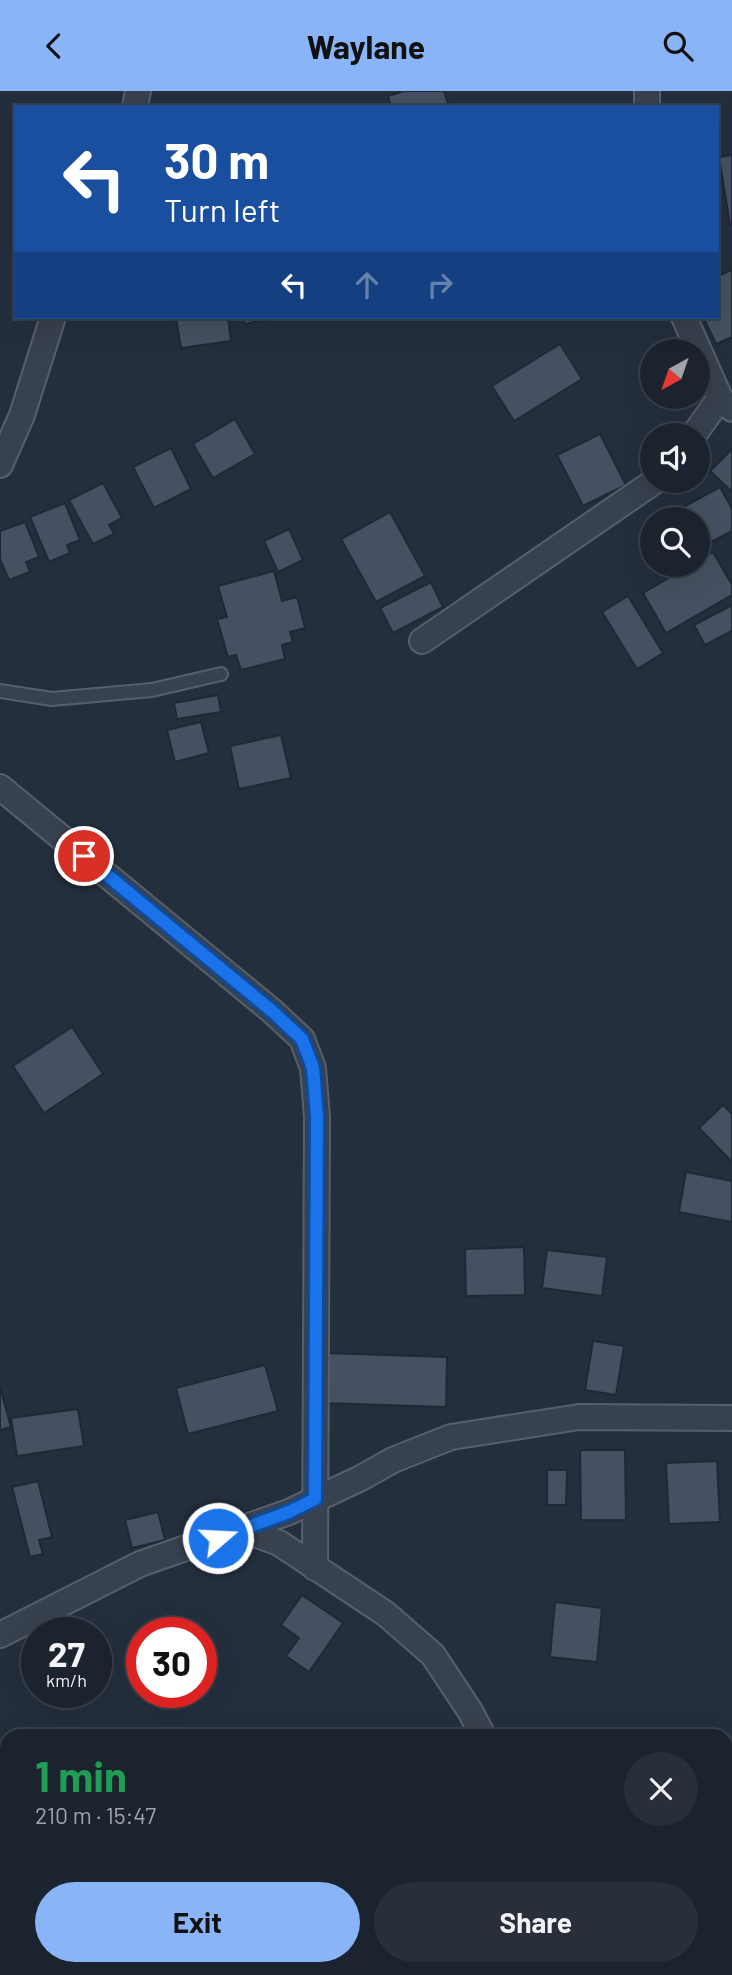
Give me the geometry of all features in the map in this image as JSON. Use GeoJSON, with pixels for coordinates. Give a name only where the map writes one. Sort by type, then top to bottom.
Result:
{"type":"FeatureCollection","features":[{"type":"Feature","properties":{"kind":"street"},"geometry":{"type":"LineString","coordinates":[[0,465],[22,415],[52,319]]}},
{"type":"Feature","properties":{"kind":"street"},"geometry":{"type":"LineString","coordinates":[[685,319],[726,403],[706,423]]}},
{"type":"Feature","properties":{"kind":"street"},"geometry":{"type":"LineString","coordinates":[[422,641],[640,491]]}},
{"type":"Feature","properties":{"kind":"street"},"geometry":{"type":"LineString","coordinates":[[0,787],[272,1011],[302,1039],[313,1068],[317,1117],[315,1568]]}},
{"type":"Feature","properties":{"kind":"street"},"geometry":{"type":"LineString","coordinates":[[0,1635],[140,1564],[244,1530],[361,1478],[393,1460],[451,1437],[579,1417],[732,1417]]}},
{"type":"Feature","properties":{"kind":"street"},"geometry":{"type":"LineString","coordinates":[[244,1530],[279,1543],[386,1614],[433,1655],[479,1729]]}},
{"type":"Feature","properties":{"kind":"lane"},"geometry":{"type":"LineString","coordinates":[[0,691],[52,699],[152,690],[221,674]]}},
{"type":"Feature","properties":{"kind":"building"},"geometry":{"type":"Polygon","coordinates":[[[404,91],[444,91],[448,105],[390,105],[388,96],[404,91]]]}},
{"type":"Feature","properties":{"kind":"building"},"geometry":{"type":"Polygon","coordinates":[[[732,155],[732,224],[730,225],[719,157],[732,155]]]}},
{"type":"Feature","properties":{"kind":"building"},"geometry":{"type":"Polygon","coordinates":[[[732,270],[732,337],[716,344],[704,319],[719,319],[719,276],[732,270]]]}},
{"type":"Feature","properties":{"kind":"building"},"geometry":{"type":"Polygon","coordinates":[[[176,319],[228,319],[231,341],[181,348],[176,319]]]}},
{"type":"Feature","properties":{"kind":"building"},"geometry":{"type":"Polygon","coordinates":[[[243,319],[272,319],[244,324],[243,319]]]}},
{"type":"Feature","properties":{"kind":"building"},"geometry":{"type":"Polygon","coordinates":[[[560,344],[582,379],[514,421],[492,386],[560,344]]]}},
{"type":"Feature","properties":{"kind":"building"},"geometry":{"type":"Polygon","coordinates":[[[235,419],[255,454],[213,478],[193,444],[235,419]]]}},
{"type":"Feature","properties":{"kind":"building"},"geometry":{"type":"Polygon","coordinates":[[[600,434],[626,485],[583,506],[557,455],[600,434]]]}},
{"type":"Feature","properties":{"kind":"building"},"geometry":{"type":"Polygon","coordinates":[[[171,448],[191,489],[154,508],[133,467],[171,448]]]}},
{"type":"Feature","properties":{"kind":"building"},"geometry":{"type":"Polygon","coordinates":[[[732,449],[732,492],[710,471],[732,449]]]}},
{"type":"Feature","properties":{"kind":"building"},"geometry":{"type":"Polygon","coordinates":[[[103,483],[122,518],[109,525],[114,534],[93,544],[69,500],[103,483]]]}},
{"type":"Feature","properties":{"kind":"building"},"geometry":{"type":"Polygon","coordinates":[[[720,487],[732,509],[732,531],[710,543],[710,507],[685,506],[720,487]]]}},
{"type":"Feature","properties":{"kind":"building"},"geometry":{"type":"Polygon","coordinates":[[[65,503],[80,540],[67,545],[70,553],[49,562],[30,517],[65,503]]]}},
{"type":"Feature","properties":{"kind":"building"},"geometry":{"type":"Polygon","coordinates":[[[390,512],[425,576],[376,602],[341,539],[390,512]]]}},
{"type":"Feature","properties":{"kind":"building"},"geometry":{"type":"Polygon","coordinates":[[[25,522],[39,557],[26,562],[30,572],[9,580],[0,559],[0,531],[25,522]]]}},
{"type":"Feature","properties":{"kind":"building"},"geometry":{"type":"Polygon","coordinates":[[[289,529],[303,560],[278,572],[264,541],[289,529]]]}},
{"type":"Feature","properties":{"kind":"building"},"geometry":{"type":"Polygon","coordinates":[[[713,552],[732,585],[732,595],[666,633],[643,593],[670,577],[710,577],[710,554],[713,552]]]}},
{"type":"Feature","properties":{"kind":"building"},"geometry":{"type":"Polygon","coordinates":[[[274,571],[282,601],[297,597],[305,628],[290,632],[293,642],[282,645],[285,659],[241,670],[236,655],[228,657],[217,619],[227,617],[218,586],[274,571]]]}},
{"type":"Feature","properties":{"kind":"building"},"geometry":{"type":"Polygon","coordinates":[[[431,582],[443,607],[393,633],[380,608],[431,582]]]}},
{"type":"Feature","properties":{"kind":"building"},"geometry":{"type":"Polygon","coordinates":[[[628,596],[663,653],[637,669],[602,612],[628,596]]]}},
{"type":"Feature","properties":{"kind":"building"},"geometry":{"type":"Polygon","coordinates":[[[732,605],[732,631],[705,645],[694,625],[732,605]]]}},
{"type":"Feature","properties":{"kind":"building"},"geometry":{"type":"Polygon","coordinates":[[[218,695],[221,712],[177,719],[174,703],[218,695]]]}},
{"type":"Feature","properties":{"kind":"building"},"geometry":{"type":"Polygon","coordinates":[[[201,722],[209,753],[175,762],[167,730],[201,722]]]}},
{"type":"Feature","properties":{"kind":"building"},"geometry":{"type":"Polygon","coordinates":[[[281,735],[291,778],[239,789],[230,746],[281,735]]]}},
{"type":"Feature","properties":{"kind":"building"},"geometry":{"type":"Polygon","coordinates":[[[72,1027],[103,1074],[44,1113],[13,1066],[72,1027]]]}},
{"type":"Feature","properties":{"kind":"building"},"geometry":{"type":"Polygon","coordinates":[[[723,1105],[732,1114],[732,1162],[699,1128],[723,1105]]]}},
{"type":"Feature","properties":{"kind":"building"},"geometry":{"type":"Polygon","coordinates":[[[686,1172],[732,1181],[732,1222],[679,1212],[686,1172]]]}},
{"type":"Feature","properties":{"kind":"building"},"geometry":{"type":"Polygon","coordinates":[[[524,1247],[525,1295],[466,1296],[465,1249],[524,1247]]]}},
{"type":"Feature","properties":{"kind":"building"},"geometry":{"type":"Polygon","coordinates":[[[547,1250],[607,1257],[602,1296],[542,1288],[547,1250]]]}},
{"type":"Feature","properties":{"kind":"building"},"geometry":{"type":"Polygon","coordinates":[[[593,1341],[624,1346],[616,1395],[585,1390],[593,1341]]]}},
{"type":"Feature","properties":{"kind":"building"},"geometry":{"type":"Polygon","coordinates":[[[324,1353],[447,1357],[446,1407],[322,1403],[324,1353]]]}},
{"type":"Feature","properties":{"kind":"building"},"geometry":{"type":"Polygon","coordinates":[[[265,1365],[278,1411],[188,1434],[176,1388],[265,1365]]]}},
{"type":"Feature","properties":{"kind":"building"},"geometry":{"type":"Polygon","coordinates":[[[0,1387],[11,1427],[0,1430],[0,1387]]]}},
{"type":"Feature","properties":{"kind":"building"},"geometry":{"type":"Polygon","coordinates":[[[78,1409],[84,1446],[17,1456],[11,1418],[78,1409]]]}},
{"type":"Feature","properties":{"kind":"building"},"geometry":{"type":"Polygon","coordinates":[[[580,1450],[625,1450],[626,1520],[581,1520],[580,1450]]]}},
{"type":"Feature","properties":{"kind":"building"},"geometry":{"type":"Polygon","coordinates":[[[717,1461],[720,1522],[669,1524],[666,1463],[717,1461]]]}},
{"type":"Feature","properties":{"kind":"building"},"geometry":{"type":"Polygon","coordinates":[[[547,1470],[567,1470],[566,1505],[547,1505],[547,1470]]]}},
{"type":"Feature","properties":{"kind":"building"},"geometry":{"type":"Polygon","coordinates":[[[38,1481],[52,1537],[39,1540],[43,1554],[30,1557],[12,1487],[38,1481]]]}},
{"type":"Feature","properties":{"kind":"building"},"geometry":{"type":"Polygon","coordinates":[[[158,1512],[165,1540],[132,1548],[125,1520],[158,1512]]]}},
{"type":"Feature","properties":{"kind":"building"},"geometry":{"type":"Polygon","coordinates":[[[302,1595],[343,1623],[309,1672],[286,1656],[299,1638],[281,1625],[302,1595]]]}},
{"type":"Feature","properties":{"kind":"building"},"geometry":{"type":"Polygon","coordinates":[[[555,1602],[602,1608],[597,1662],[550,1657],[555,1602]]]}},
{"type":"Feature","properties":{"kind":"route"},"geometry":{"type":"LineString","coordinates":[[84,856],[272,1011],[302,1039],[313,1068],[317,1117],[315,1499],[289,1512],[218,1538]]}}]}
